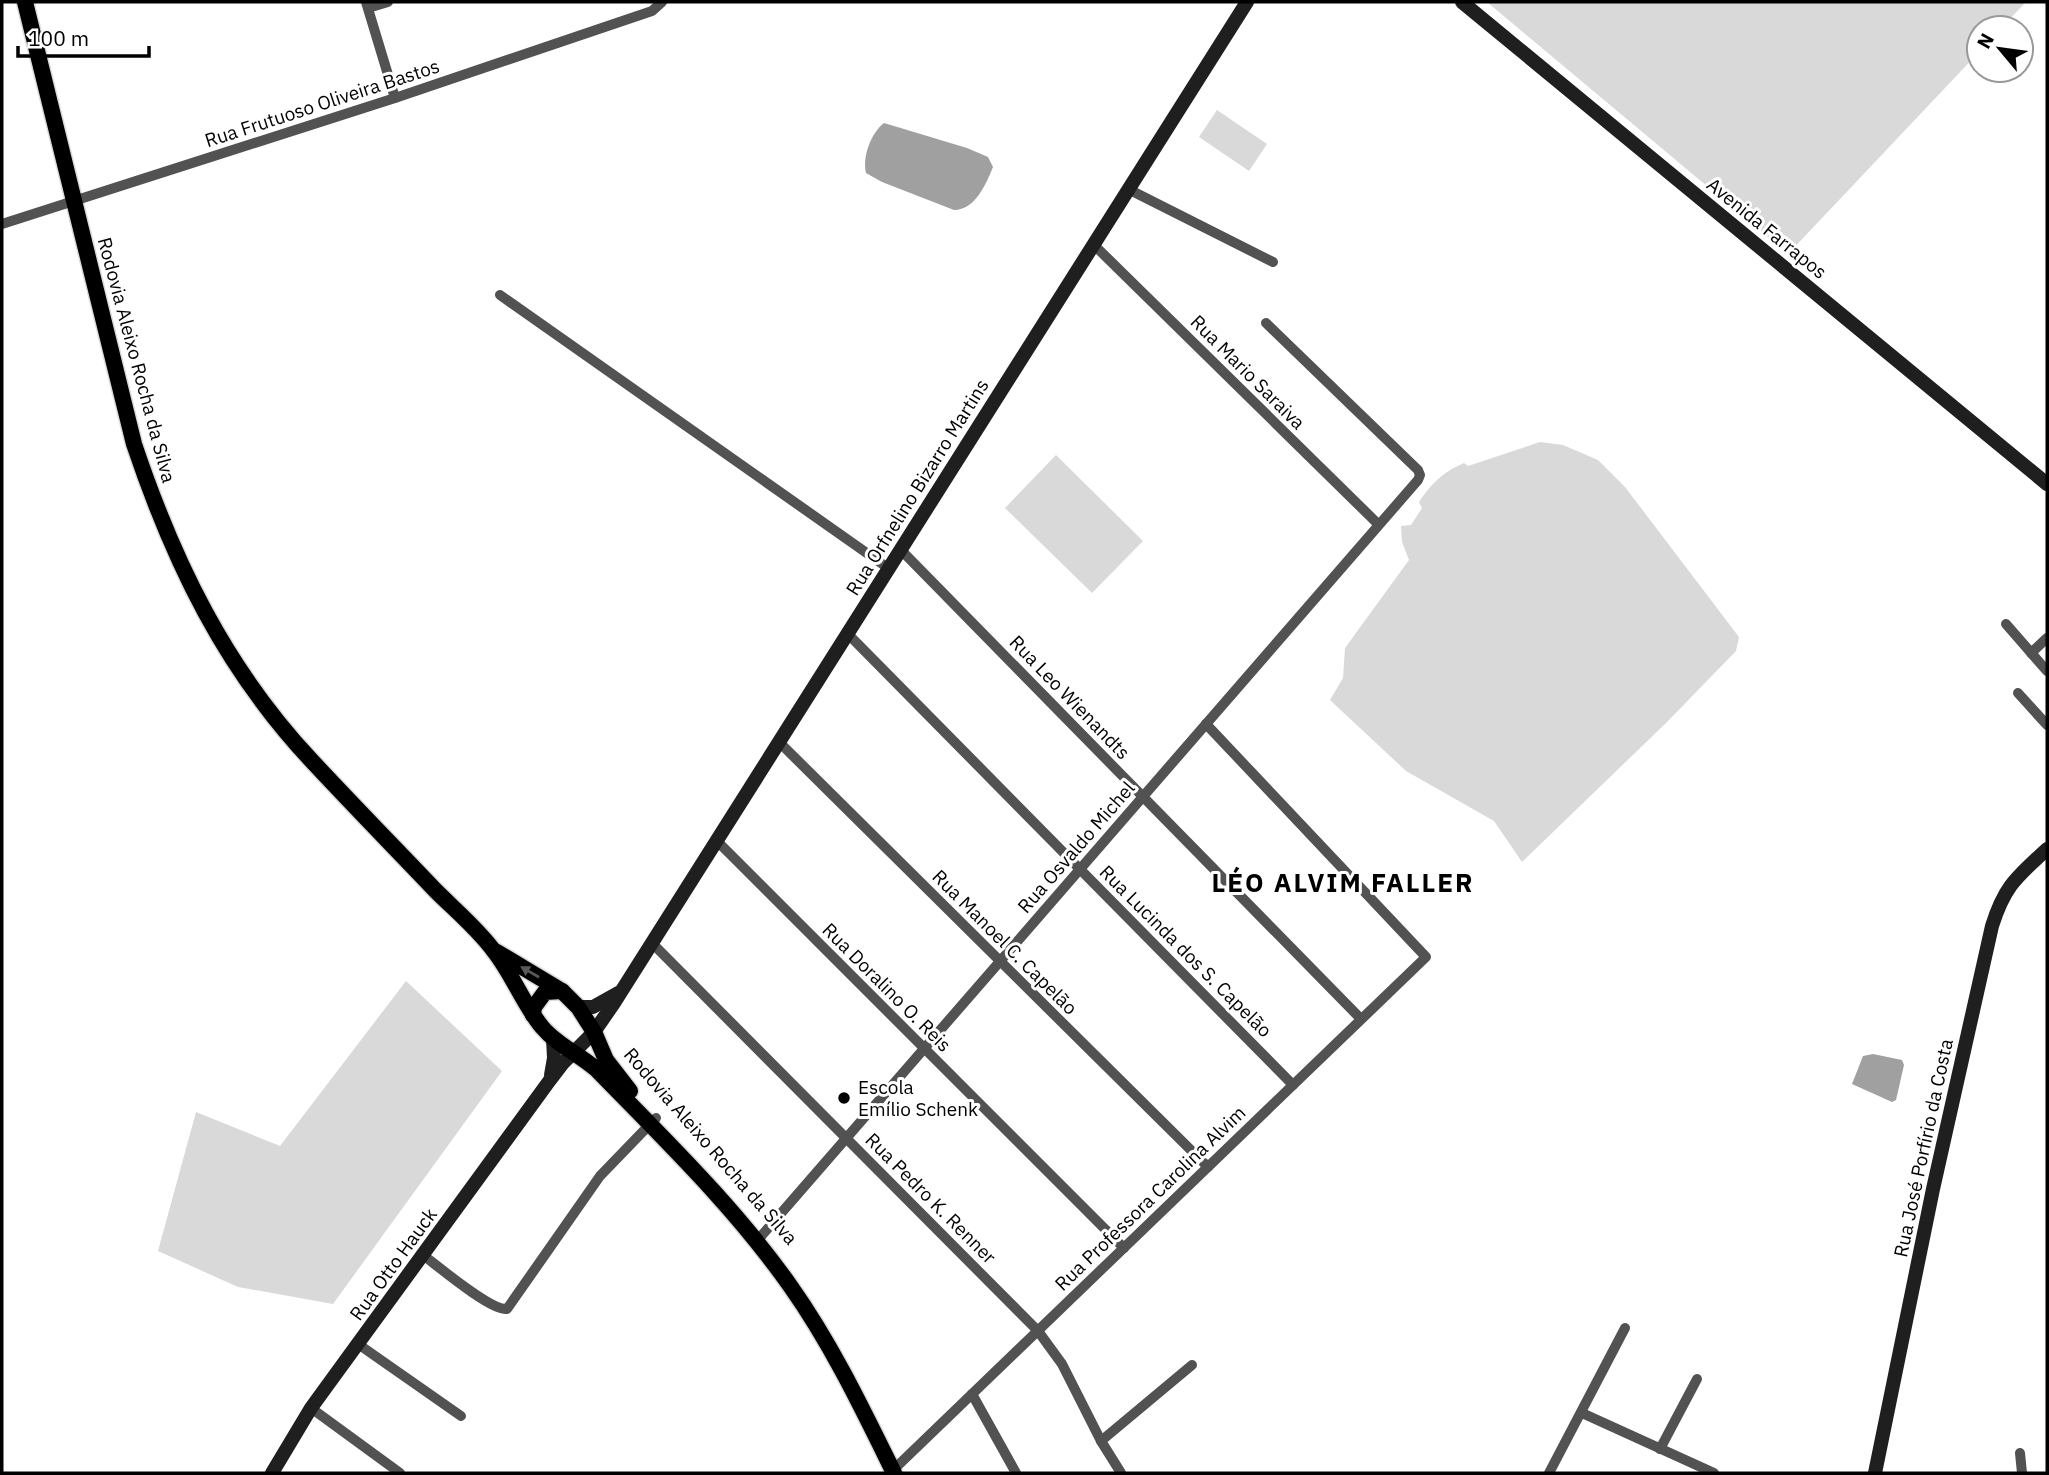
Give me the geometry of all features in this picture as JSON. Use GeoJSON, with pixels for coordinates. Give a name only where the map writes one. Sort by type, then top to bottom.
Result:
{"type":"FeatureCollection","features":[{"type":"Feature","properties":{"kind":"main road","name":"Rodovia Aleixo Rocha da Silva"},"geometry":{"type":"LineString","coordinates":[[25,2],[134,444],[155,507],[197,600],[246,680],[274,717],[309,758],[495,951],[533,1015],[553,1040],[574,1051],[596,1069],[710,1173],[801,1284],[848,1360],[896,1471]]}},
{"type":"Feature","properties":{"kind":"main road","name":"Rodovia Aleixo Rocha da Silva"},"geometry":{"type":"LineString","coordinates":[[495,951],[562,991],[578,1007],[594,1032],[606,1060],[653,1121]]}},
{"type":"Feature","properties":{"kind":"main road"},"geometry":{"type":"LineString","coordinates":[[533,1015],[534,1007],[545,992],[562,991]]}},
{"type":"Feature","properties":{"kind":"street"},"geometry":{"type":"LineString","coordinates":[[388,2],[367,5],[395,98]]}},
{"type":"Feature","properties":{"kind":"street","name":"Rua Frutuoso Oliveira Bastos"},"geometry":{"type":"LineString","coordinates":[[2,224],[395,98],[652,11],[662,2]]}},
{"type":"Feature","properties":{"kind":"street","name":"Rua Orfnelino Bizarro Martins"},"geometry":{"type":"LineString","coordinates":[[550,1080],[594,1032],[1247,2]]}},
{"type":"Feature","properties":{"kind":"street","name":"Avenida Farrapos"},"geometry":{"type":"LineString","coordinates":[[1462,2],[2047,484]]}},
{"type":"Feature","properties":{"kind":"street"},"geometry":{"type":"LineString","coordinates":[[1128,190],[1273,262]]}},
{"type":"Feature","properties":{"kind":"street","name":"Rua Mario Saraiva"},"geometry":{"type":"LineString","coordinates":[[1093,244],[1378,524]]}},
{"type":"Feature","properties":{"kind":"street"},"geometry":{"type":"LineString","coordinates":[[500,295],[888,568]]}},
{"type":"Feature","properties":{"kind":"street","name":"Rua Osvaldo Michel"},"geometry":{"type":"LineString","coordinates":[[760,1237],[1418,480],[1420,475],[1266,323]]}},
{"type":"Feature","properties":{"kind":"street","name":"Rua Leo Wienandts"},"geometry":{"type":"LineString","coordinates":[[900,549],[1362,1019]]}},
{"type":"Feature","properties":{"kind":"street"},"geometry":{"type":"LineString","coordinates":[[2006,624],[2047,671]]}},
{"type":"Feature","properties":{"kind":"street","name":"Rua Lucinda dos S. Capelão"},"geometry":{"type":"LineString","coordinates":[[847,632],[1293,1085]]}},
{"type":"Feature","properties":{"kind":"street"},"geometry":{"type":"LineString","coordinates":[[2031,653],[2047,638]]}},
{"type":"Feature","properties":{"kind":"street"},"geometry":{"type":"LineString","coordinates":[[2018,693],[2047,725]]}},
{"type":"Feature","properties":{"kind":"street","name":"Rua Professora Carolina Alvim"},"geometry":{"type":"LineString","coordinates":[[896,1471],[972,1394],[1426,957],[1206,723]]}},
{"type":"Feature","properties":{"kind":"street","name":"Rua Manoel C. Capelão"},"geometry":{"type":"LineString","coordinates":[[778,741],[1208,1167]]}},
{"type":"Feature","properties":{"kind":"street","name":"Rua Doralino O. Reis"},"geometry":{"type":"LineString","coordinates":[[716,840],[1124,1248]]}},
{"type":"Feature","properties":{"kind":"street","name":"Rua José Porfírio da Costa"},"geometry":{"type":"LineString","coordinates":[[1875,1473],[1933,1189],[1992,926],[1999,902],[2009,885],[2047,849]]}},
{"type":"Feature","properties":{"kind":"street","name":"Rua Pedro K. Renner"},"geometry":{"type":"LineString","coordinates":[[651,942],[1038,1331],[1062,1364],[1118,1472]]}},
{"type":"Feature","properties":{"kind":"street"},"geometry":{"type":"LineString","coordinates":[[578,1007],[593,1007],[619,992]]}},
{"type":"Feature","properties":{"kind":"street"},"geometry":{"type":"LineString","coordinates":[[550,1080],[555,1058],[553,1040]]}},
{"type":"Feature","properties":{"kind":"street","name":"Rua Otto Hauck"},"geometry":{"type":"LineString","coordinates":[[272,1473],[311,1408],[550,1080]]}},
{"type":"Feature","properties":{"kind":"street"},"geometry":{"type":"LineString","coordinates":[[423,1255],[487,1302],[502,1310],[510,1307],[600,1176],[653,1121]]}},
{"type":"Feature","properties":{"kind":"street"},"geometry":{"type":"LineString","coordinates":[[1549,1473],[1625,1328]]}},
{"type":"Feature","properties":{"kind":"street"},"geometry":{"type":"LineString","coordinates":[[358,1344],[461,1416]]}},
{"type":"Feature","properties":{"kind":"street"},"geometry":{"type":"LineString","coordinates":[[1101,1441],[1192,1365]]}},
{"type":"Feature","properties":{"kind":"street"},"geometry":{"type":"LineString","coordinates":[[1660,1449],[1697,1379]]}},
{"type":"Feature","properties":{"kind":"street"},"geometry":{"type":"LineString","coordinates":[[972,1394],[1016,1473]]}},
{"type":"Feature","properties":{"kind":"street"},"geometry":{"type":"LineString","coordinates":[[311,1408],[400,1473]]}},
{"type":"Feature","properties":{"kind":"street"},"geometry":{"type":"LineString","coordinates":[[1582,1413],[1714,1473]]}},
{"type":"Feature","properties":{"kind":"street"},"geometry":{"type":"LineString","coordinates":[[2020,1453],[2022,1473]]}},
{"type":"Feature","properties":{"kind":"shaded area"},"geometry":{"type":"Polygon","coordinates":[[[1487,2],[2026,2],[2014,14],[1965,14],[1965,67],[1788,254],[1487,2]]]}},
{"type":"Feature","properties":{"kind":"shaded area"},"geometry":{"type":"Polygon","coordinates":[[[1217,110],[1267,144],[1249,171],[1199,137],[1217,110]]]}},
{"type":"Feature","properties":{"kind":"shaded area"},"geometry":{"type":"Polygon","coordinates":[[[884,123],[988,157],[993,167],[979,195],[968,206],[954,210],[866,173],[865,160],[869,146],[884,123]]]}},
{"type":"Feature","properties":{"kind":"shaded area"},"geometry":{"type":"Polygon","coordinates":[[[1540,442],[1563,445],[1598,460],[1625,487],[1739,637],[1736,651],[1666,723],[1522,862],[1494,821],[1406,771],[1330,700],[1343,678],[1345,648],[1409,560],[1402,542],[1401,526],[1411,525],[1422,508],[1419,502],[1429,489],[1444,474],[1464,463],[1468,466],[1540,442]]]}},
{"type":"Feature","properties":{"kind":"shaded area"},"geometry":{"type":"Polygon","coordinates":[[[1056,455],[1143,541],[1092,593],[1005,508],[1056,455]]]}},
{"type":"Feature","properties":{"kind":"shaded area"},"geometry":{"type":"Polygon","coordinates":[[[406,981],[502,1071],[333,1304],[238,1287],[158,1251],[196,1112],[280,1146],[406,981]]]}},
{"type":"Feature","properties":{"kind":"shaded area"},"geometry":{"type":"Polygon","coordinates":[[[1873,1054],[1902,1060],[1904,1065],[1896,1100],[1892,1102],[1852,1084],[1863,1056],[1873,1054]]]}},
{"type":"Feature","properties":{"kind":"place","name":"Escola Emílio Schenk"},"geometry":{"type":"Point","coordinates":[844,1098]}},
{"type":"Feature","properties":{"kind":"district","name":"LÉO ALVIM FALLER"},"geometry":{"type":"Point","coordinates":[1343,882]}}]}
